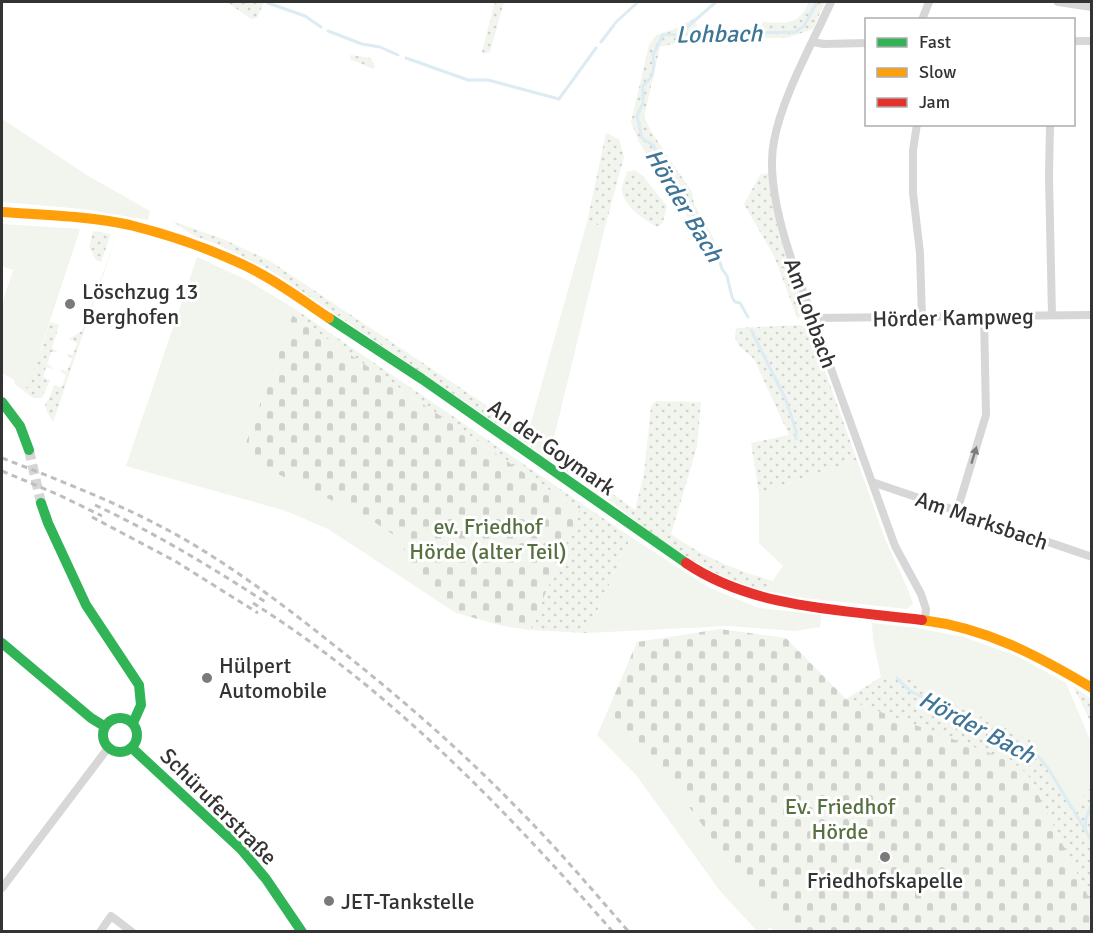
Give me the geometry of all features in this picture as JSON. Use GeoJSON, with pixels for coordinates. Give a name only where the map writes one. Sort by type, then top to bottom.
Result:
{"type":"FeatureCollection","features":[{"type":"Feature","properties":{"kind":"main road","name":"An der Goymark"},"geometry":{"type":"LineString","coordinates":[[2,212],[80,218],[129,225],[190,243],[236,261],[268,278],[422,379],[634,528],[708,577],[769,600],[925,619],[970,630],[1015,645],[1092,688]]}},
{"type":"Feature","properties":{"kind":"main road"},"geometry":{"type":"LineString","coordinates":[[2,402],[20,426],[30,450]]}},
{"type":"Feature","properties":{"kind":"main road"},"geometry":{"type":"LineString","coordinates":[[41,503],[86,605],[138,685],[142,696],[141,706],[138,717],[133,723]]}},
{"type":"Feature","properties":{"kind":"main road"},"geometry":{"type":"LineString","coordinates":[[2,643],[93,720],[105,726]]}},
{"type":"Feature","properties":{"kind":"main road"},"geometry":{"type":"LineString","coordinates":[[118,717],[129,719],[133,723],[137,738],[132,748],[122,752],[108,748],[103,737],[108,722],[118,717]]}},
{"type":"Feature","properties":{"kind":"main road","name":"Schüruferstraße"},"geometry":{"type":"LineString","coordinates":[[132,748],[236,845],[266,879],[300,928]]}},
{"type":"Feature","properties":{"kind":"street","name":"Am Lohbach"},"geometry":{"type":"LineString","coordinates":[[831,2],[783,107],[774,143],[774,182],[781,227],[895,546],[921,594],[926,609],[925,619]]}},
{"type":"Feature","properties":{"kind":"street"},"geometry":{"type":"LineString","coordinates":[[923,18],[928,2]]}},
{"type":"Feature","properties":{"kind":"street"},"geometry":{"type":"LineString","coordinates":[[1058,2],[1092,7]]}},
{"type":"Feature","properties":{"kind":"street"},"geometry":{"type":"LineString","coordinates":[[1075,41],[1092,41]]}},
{"type":"Feature","properties":{"kind":"street"},"geometry":{"type":"LineString","coordinates":[[813,42],[865,43]]}},
{"type":"Feature","properties":{"kind":"street"},"geometry":{"type":"LineString","coordinates":[[916,126],[913,193],[920,253],[922,318]]}},
{"type":"Feature","properties":{"kind":"street"},"geometry":{"type":"LineString","coordinates":[[1050,126],[1052,315]]}},
{"type":"Feature","properties":{"kind":"street","name":"Hörder Kampweg"},"geometry":{"type":"LineString","coordinates":[[814,318],[1092,315]]}},
{"type":"Feature","properties":{"kind":"street"},"geometry":{"type":"LineString","coordinates":[[957,511],[986,415],[984,316]]}},
{"type":"Feature","properties":{"kind":"street","name":"Am Marksbach"},"geometry":{"type":"LineString","coordinates":[[872,482],[1092,557]]}},
{"type":"Feature","properties":{"kind":"street"},"geometry":{"type":"LineString","coordinates":[[2,888],[108,748]]}},
{"type":"Feature","properties":{"kind":"street"},"geometry":{"type":"LineString","coordinates":[[100,932],[111,916],[132,932]]}},
{"type":"Feature","properties":{"kind":"green space"},"geometry":{"type":"Polygon","coordinates":[[[227,2],[264,2],[257,18],[251,19],[227,2]]]}},
{"type":"Feature","properties":{"kind":"green space"},"geometry":{"type":"Polygon","coordinates":[[[495,2],[504,2],[490,52],[483,54],[482,51],[495,2]]]}},
{"type":"Feature","properties":{"kind":"green space"},"geometry":{"type":"Polygon","coordinates":[[[809,2],[825,2],[813,29],[787,38],[761,38],[762,22],[785,23],[795,20],[809,2]]]}},
{"type":"Feature","properties":{"kind":"green space"},"geometry":{"type":"Polygon","coordinates":[[[694,18],[698,30],[692,39],[660,47],[644,117],[652,133],[692,192],[694,204],[715,241],[707,247],[639,142],[631,122],[649,45],[656,35],[677,28],[694,18]]]}},
{"type":"Feature","properties":{"kind":"green space"},"geometry":{"type":"Polygon","coordinates":[[[350,55],[371,58],[375,67],[373,69],[350,59],[350,55]]]}},
{"type":"Feature","properties":{"kind":"green space"},"geometry":{"type":"Polygon","coordinates":[[[2,119],[90,177],[150,211],[148,220],[83,209],[2,202],[2,119]]]}},
{"type":"Feature","properties":{"kind":"green space"},"geometry":{"type":"Polygon","coordinates":[[[606,133],[619,139],[624,157],[605,227],[587,222],[606,133]]]}},
{"type":"Feature","properties":{"kind":"green space"},"geometry":{"type":"Polygon","coordinates":[[[635,170],[643,176],[667,206],[663,222],[658,227],[630,207],[623,196],[622,188],[627,172],[635,170]]]}},
{"type":"Feature","properties":{"kind":"green space"},"geometry":{"type":"Polygon","coordinates":[[[769,173],[772,203],[779,234],[802,299],[802,311],[798,320],[774,256],[744,204],[760,175],[769,173]]]}},
{"type":"Feature","properties":{"kind":"green space"},"geometry":{"type":"Polygon","coordinates":[[[172,221],[223,239],[270,261],[528,433],[635,510],[644,473],[651,406],[656,401],[701,402],[697,447],[671,534],[695,550],[720,562],[773,581],[766,591],[724,577],[704,567],[646,529],[611,501],[272,271],[219,245],[194,236],[172,221]]]}},
{"type":"Feature","properties":{"kind":"green space"},"geometry":{"type":"Polygon","coordinates":[[[587,222],[605,227],[551,450],[528,433],[587,222]]]}},
{"type":"Feature","properties":{"kind":"green space"},"geometry":{"type":"Polygon","coordinates":[[[2,224],[80,229],[28,388],[2,373],[2,304],[13,270],[2,266],[2,224]]]}},
{"type":"Feature","properties":{"kind":"green space"},"geometry":{"type":"Polygon","coordinates":[[[93,231],[111,234],[101,262],[96,260],[89,247],[93,231]]]}},
{"type":"Feature","properties":{"kind":"green space"},"geometry":{"type":"Polygon","coordinates":[[[117,234],[53,422],[45,404],[54,385],[62,387],[66,375],[60,371],[67,371],[72,359],[66,354],[73,355],[77,343],[69,339],[82,331],[117,234]]]}},
{"type":"Feature","properties":{"kind":"green space"},"geometry":{"type":"Polygon","coordinates":[[[197,257],[249,281],[295,309],[241,456],[368,518],[406,543],[403,555],[456,613],[328,529],[286,511],[126,466],[197,257]]]}},
{"type":"Feature","properties":{"kind":"green space"},"geometry":{"type":"Polygon","coordinates":[[[295,309],[631,537],[587,633],[530,630],[580,511],[292,315],[295,309]]]}},
{"type":"Feature","properties":{"kind":"green space","name":"ev. Friedhof Hörde (alter Teil)"},"geometry":{"type":"Polygon","coordinates":[[[292,315],[580,511],[530,630],[503,626],[456,613],[403,555],[241,456],[292,315]]]}},
{"type":"Feature","properties":{"kind":"green space"},"geometry":{"type":"Polygon","coordinates":[[[50,322],[59,325],[52,348],[58,352],[51,352],[47,364],[53,368],[46,367],[43,377],[50,380],[42,398],[33,398],[15,384],[13,374],[21,348],[40,353],[50,322]]]}},
{"type":"Feature","properties":{"kind":"green space"},"geometry":{"type":"Polygon","coordinates":[[[800,325],[810,329],[857,460],[759,494],[751,443],[789,435],[754,359],[738,345],[735,337],[736,328],[800,325]]]}},
{"type":"Feature","properties":{"kind":"green space"},"geometry":{"type":"Polygon","coordinates":[[[857,460],[885,539],[913,604],[907,609],[804,598],[766,591],[783,566],[759,543],[759,494],[857,460]]]}},
{"type":"Feature","properties":{"kind":"green space"},"geometry":{"type":"Polygon","coordinates":[[[631,537],[710,588],[759,608],[821,615],[820,627],[795,631],[728,626],[587,633],[631,537]]]}},
{"type":"Feature","properties":{"kind":"green space"},"geometry":{"type":"Polygon","coordinates":[[[872,623],[917,628],[963,637],[1017,656],[1066,683],[1091,742],[1091,787],[1074,807],[1030,739],[920,689],[907,676],[881,677],[873,640],[872,623]]]}},
{"type":"Feature","properties":{"kind":"green space","name":"Ev. Friedhof Hörde"},"geometry":{"type":"Polygon","coordinates":[[[720,629],[786,638],[846,699],[1003,758],[1020,767],[1030,778],[1091,902],[1091,931],[792,931],[738,874],[656,762],[608,710],[637,642],[720,629]]]}},
{"type":"Feature","properties":{"kind":"green space"},"geometry":{"type":"Polygon","coordinates":[[[908,676],[920,689],[1030,739],[1074,806],[1091,787],[1091,902],[1030,778],[846,699],[881,677],[908,676]]]}},
{"type":"Feature","properties":{"kind":"green space"},"geometry":{"type":"Polygon","coordinates":[[[1073,686],[1091,699],[1091,723],[1073,686]]]}},
{"type":"Feature","properties":{"kind":"green space"},"geometry":{"type":"Polygon","coordinates":[[[608,710],[656,762],[738,874],[792,931],[774,931],[770,927],[766,931],[757,931],[720,891],[636,775],[597,735],[608,710]]]}},
{"type":"Feature","properties":{"kind":"waterway"},"geometry":{"type":"LineString","coordinates":[[615,23],[638,2]]}},
{"type":"Feature","properties":{"kind":"waterway"},"geometry":{"type":"LineString","coordinates":[[679,34],[716,2]]}},
{"type":"Feature","properties":{"kind":"waterway","name":"Lohbach"},"geometry":{"type":"LineString","coordinates":[[748,317],[740,303],[735,302],[732,297],[727,276],[722,269],[717,252],[706,239],[683,195],[658,158],[654,146],[642,138],[637,116],[643,103],[643,86],[652,76],[653,55],[663,35],[795,32],[804,26],[817,2]]}},
{"type":"Feature","properties":{"kind":"waterway","name":"Hörder Bach"},"geometry":{"type":"LineString","coordinates":[[268,3],[305,16],[321,27]]}},
{"type":"Feature","properties":{"kind":"waterway"},"geometry":{"type":"LineString","coordinates":[[601,42],[614,25]]}},
{"type":"Feature","properties":{"kind":"waterway","name":"Hörder Bach"},"geometry":{"type":"LineString","coordinates":[[328,31],[398,55]]}},
{"type":"Feature","properties":{"kind":"waterway","name":"Hörder Bach"},"geometry":{"type":"LineString","coordinates":[[406,58],[468,80],[488,80],[559,99],[596,48]]}},
{"type":"Feature","properties":{"kind":"waterway","name":"Hörder Bach"},"geometry":{"type":"LineString","coordinates":[[751,330],[786,400],[796,431],[796,439]]}},
{"type":"Feature","properties":{"kind":"waterway","name":"Hörder Bach"},"geometry":{"type":"LineString","coordinates":[[897,678],[910,691],[1025,746],[1037,755],[1048,768],[1092,841]]}},
{"type":"Feature","properties":{"kind":"waterway"},"geometry":{"type":"LineString","coordinates":[[1085,828],[1086,818],[1092,804]]}},
{"type":"Feature","properties":{"kind":"tunnel"},"geometry":{"type":"LineString","coordinates":[[29,450],[41,503]]}},
{"type":"Feature","properties":{"kind":"railway"},"geometry":{"type":"LineString","coordinates":[[2,458],[95,495],[162,527],[225,564],[283,606],[387,688],[476,768],[548,840],[629,932]]}},
{"type":"Feature","properties":{"kind":"railway"},"geometry":{"type":"LineString","coordinates":[[2,471],[102,516]]}},
{"type":"Feature","properties":{"kind":"railway"},"geometry":{"type":"LineString","coordinates":[[95,505],[182,551],[267,603]]}},
{"type":"Feature","properties":{"kind":"railway"},"geometry":{"type":"LineString","coordinates":[[92,517],[175,561],[258,613]]}},
{"type":"Feature","properties":{"kind":"railway"},"geometry":{"type":"LineString","coordinates":[[253,603],[304,637],[353,674],[445,754],[531,841],[613,932]]}},
{"type":"Feature","properties":{"kind":"traffic: fast"},"geometry":{"type":"LineString","coordinates":[[329,318],[422,379],[686,563]]}},
{"type":"Feature","properties":{"kind":"traffic: fast"},"geometry":{"type":"LineString","coordinates":[[2,402],[20,426],[29,450]]}},
{"type":"Feature","properties":{"kind":"traffic: fast"},"geometry":{"type":"LineString","coordinates":[[41,503],[86,605],[139,685],[141,705],[133,723]]}},
{"type":"Feature","properties":{"kind":"traffic: fast"},"geometry":{"type":"LineString","coordinates":[[2,643],[91,718],[104,726]]}},
{"type":"Feature","properties":{"kind":"traffic: fast"},"geometry":{"type":"LineString","coordinates":[[120,718],[132,723],[137,735],[132,747],[120,752],[108,747],[103,735],[108,723],[120,718]]}},
{"type":"Feature","properties":{"kind":"traffic: fast"},"geometry":{"type":"LineString","coordinates":[[132,748],[241,849],[266,879],[302,932]]}},
{"type":"Feature","properties":{"kind":"traffic: slow"},"geometry":{"type":"LineString","coordinates":[[2,212],[99,220],[130,225],[170,236],[210,250],[259,273],[329,318]]}},
{"type":"Feature","properties":{"kind":"traffic: slow"},"geometry":{"type":"LineString","coordinates":[[922,620],[968,629],[989,636],[1031,654],[1092,688]]}},
{"type":"Feature","properties":{"kind":"traffic: jam"},"geometry":{"type":"LineString","coordinates":[[686,563],[712,578],[770,599],[831,610],[922,620]]}},
{"type":"Feature","properties":{"kind":"place","name":"Löschzug 13 Berghofen"},"geometry":{"type":"Point","coordinates":[70,304]}},
{"type":"Feature","properties":{"kind":"place","name":"Hülpert Automobile"},"geometry":{"type":"Point","coordinates":[207,678]}},
{"type":"Feature","properties":{"kind":"place","name":"Friedhofskapelle"},"geometry":{"type":"Point","coordinates":[885,857]}},
{"type":"Feature","properties":{"kind":"place","name":"JET-Tankstelle"},"geometry":{"type":"Point","coordinates":[329,901]}}]}
